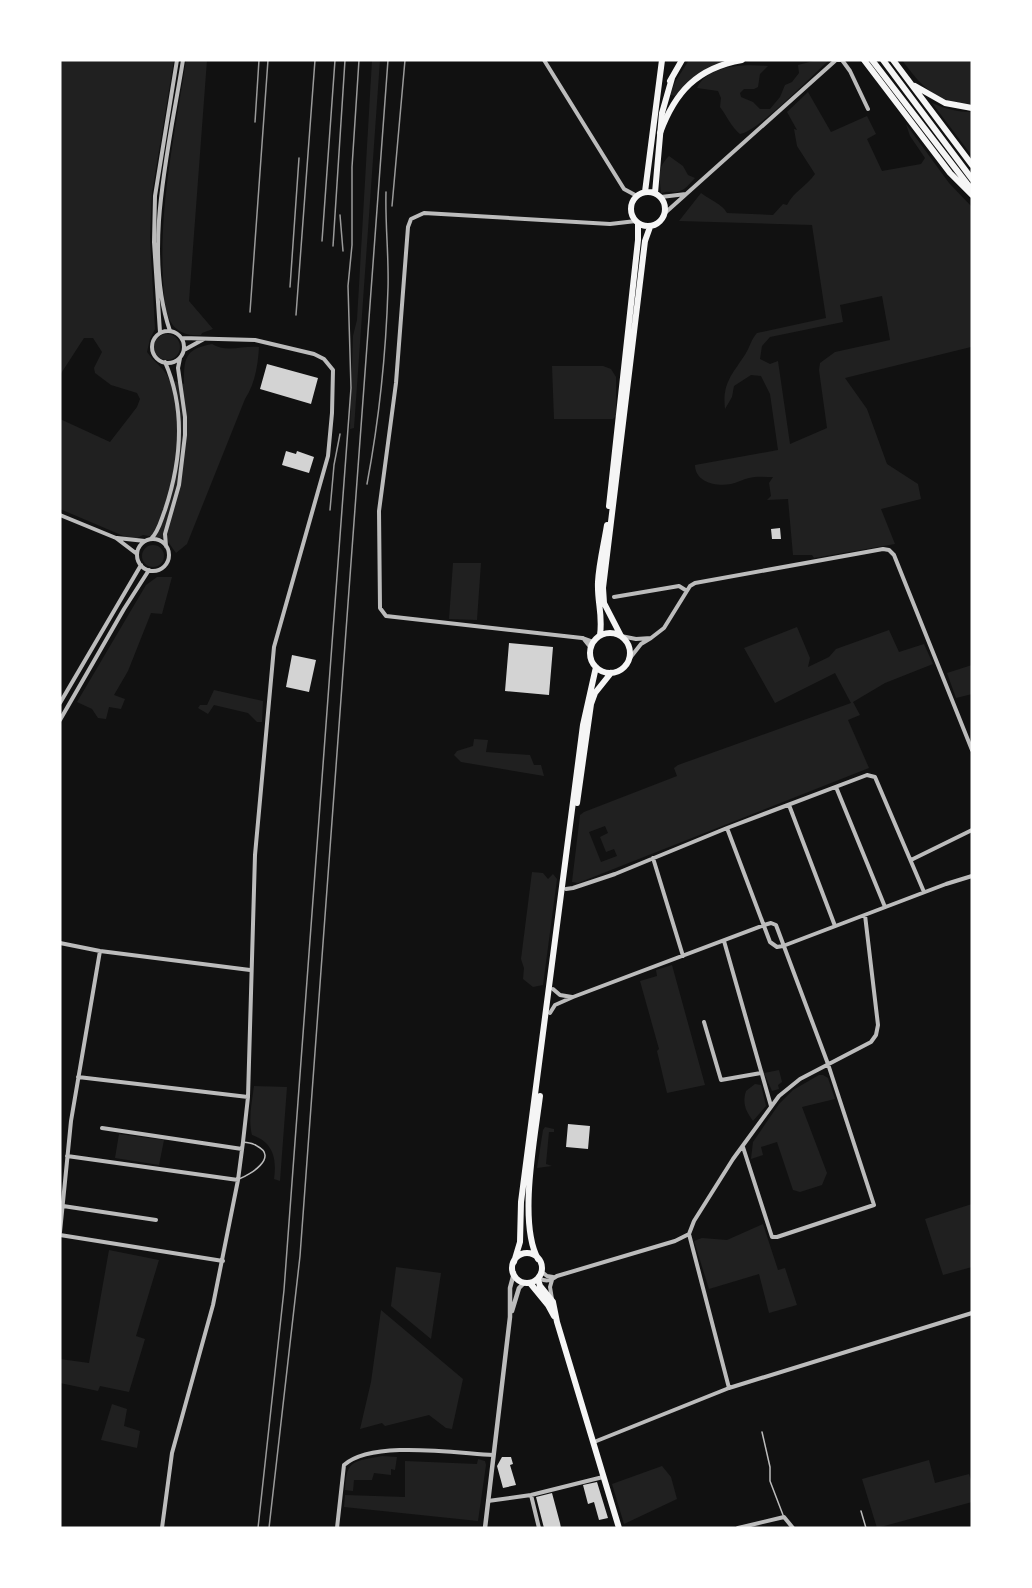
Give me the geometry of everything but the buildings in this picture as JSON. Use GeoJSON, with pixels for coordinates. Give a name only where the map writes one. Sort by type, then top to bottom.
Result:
{"type":"FeatureCollection","features":[{"type":"Feature","properties":{"kind":"main road"},"geometry":{"type":"LineString","coordinates":[[658,195],[657,133],[662,60]]}},
{"type":"Feature","properties":{"kind":"main road"},"geometry":{"type":"LineString","coordinates":[[645,192],[662,113],[672,78],[682,60]]}},
{"type":"Feature","properties":{"kind":"main road"},"geometry":{"type":"LineString","coordinates":[[657,133],[674,102],[691,83],[717,67],[742,60]]}},
{"type":"Feature","properties":{"kind":"main road"},"geometry":{"type":"LineString","coordinates":[[864,60],[950,173],[972,192]]}},
{"type":"Feature","properties":{"kind":"main road"},"geometry":{"type":"LineString","coordinates":[[872,60],[972,192]]}},
{"type":"Feature","properties":{"kind":"main road"},"geometry":{"type":"LineString","coordinates":[[883,60],[972,179]]}},
{"type":"Feature","properties":{"kind":"main road"},"geometry":{"type":"LineString","coordinates":[[893,60],[972,165]]}},
{"type":"Feature","properties":{"kind":"main road"},"geometry":{"type":"LineString","coordinates":[[911,84],[945,103],[972,108]]}},
{"type":"Feature","properties":{"kind":"main road"},"geometry":{"type":"LineString","coordinates":[[645,192],[658,195],[664,202],[665,213],[660,222],[650,227],[645,241],[603,588],[604,603],[621,636],[629,646],[630,658],[623,669],[606,673],[596,667],[590,654],[592,645],[600,635],[603,620],[598,599],[598,582],[616,448],[637,222],[631,211],[634,200],[645,192]]}},
{"type":"Feature","properties":{"kind":"main road"},"geometry":{"type":"LineString","coordinates":[[637,222],[650,227]]}},
{"type":"Feature","properties":{"kind":"main road"},"geometry":{"type":"LineString","coordinates":[[600,635],[611,632],[621,636]]}},
{"type":"Feature","properties":{"kind":"main road"},"geometry":{"type":"LineString","coordinates":[[557,1322],[548,1305],[527,1283],[513,1273],[520,1242],[521,1202],[583,725],[596,667]]}},
{"type":"Feature","properties":{"kind":"main road"},"geometry":{"type":"LineString","coordinates":[[611,673],[591,704],[550,1013],[530,1196],[532,1242],[541,1263],[540,1286],[553,1302],[618,1528]]}},
{"type":"Feature","properties":{"kind":"main road"},"geometry":{"type":"LineString","coordinates":[[514,1262],[521,1255],[526,1254],[538,1259]]}},
{"type":"Feature","properties":{"kind":"main road"},"geometry":{"type":"LineString","coordinates":[[527,1283],[539,1276]]}},
{"type":"Feature","properties":{"kind":"street"},"geometry":{"type":"LineString","coordinates":[[177,60],[155,196],[154,262],[160,332],[152,346],[156,357],[165,362],[173,362],[180,358]]}},
{"type":"Feature","properties":{"kind":"street"},"geometry":{"type":"LineString","coordinates":[[170,331],[161,299],[159,241],[161,195],[183,60]]}},
{"type":"Feature","properties":{"kind":"street"},"geometry":{"type":"LineString","coordinates":[[544,60],[624,189],[637,196]]}},
{"type":"Feature","properties":{"kind":"street"},"geometry":{"type":"LineString","coordinates":[[665,213],[836,60],[842,60],[850,71],[868,109]]}},
{"type":"Feature","properties":{"kind":"street"},"geometry":{"type":"LineString","coordinates":[[658,195],[687,194]]}},
{"type":"Feature","properties":{"kind":"street"},"geometry":{"type":"LineString","coordinates":[[592,645],[582,638],[386,616],[380,608],[379,511],[396,383],[408,227],[413,217],[424,213],[610,224],[637,222]]}},
{"type":"Feature","properties":{"kind":"street"},"geometry":{"type":"LineString","coordinates":[[160,332],[170,331],[182,338],[255,340],[314,354],[324,359],[333,370],[328,456],[274,647],[255,855],[248,1097],[238,1180],[223,1261],[208,1324],[172,1453],[162,1528]]}},
{"type":"Feature","properties":{"kind":"street"},"geometry":{"type":"LineString","coordinates":[[182,338],[184,350]]}},
{"type":"Feature","properties":{"kind":"street"},"geometry":{"type":"LineString","coordinates":[[60,515],[116,538],[137,554],[141,565],[149,570],[162,568],[166,564],[168,552],[165,534],[179,485],[185,435],[185,417],[178,368],[184,350],[205,339]]}},
{"type":"Feature","properties":{"kind":"street"},"geometry":{"type":"LineString","coordinates":[[137,554],[142,544],[156,534],[166,507],[177,462],[179,416],[173,383],[165,362]]}},
{"type":"Feature","properties":{"kind":"street"},"geometry":{"type":"LineString","coordinates":[[116,538],[157,540],[166,546]]}},
{"type":"Feature","properties":{"kind":"street"},"geometry":{"type":"LineString","coordinates":[[630,658],[641,644],[664,628],[692,584],[883,549],[889,550],[894,555],[972,750]]}},
{"type":"Feature","properties":{"kind":"street"},"geometry":{"type":"LineString","coordinates":[[60,703],[141,565]]}},
{"type":"Feature","properties":{"kind":"street"},"geometry":{"type":"LineString","coordinates":[[60,720],[149,570]]}},
{"type":"Feature","properties":{"kind":"street"},"geometry":{"type":"LineString","coordinates":[[615,597],[679,586],[687,591]]}},
{"type":"Feature","properties":{"kind":"street"},"geometry":{"type":"LineString","coordinates":[[621,636],[629,639],[651,638]]}},
{"type":"Feature","properties":{"kind":"street"},"geometry":{"type":"LineString","coordinates":[[566,889],[615,874],[727,828],[867,775],[875,777],[924,892]]}},
{"type":"Feature","properties":{"kind":"street"},"geometry":{"type":"LineString","coordinates":[[836,787],[885,907]]}},
{"type":"Feature","properties":{"kind":"street"},"geometry":{"type":"LineString","coordinates":[[789,805],[835,926]]}},
{"type":"Feature","properties":{"kind":"street"},"geometry":{"type":"LineString","coordinates":[[727,828],[770,942],[777,947],[972,876]]}},
{"type":"Feature","properties":{"kind":"street"},"geometry":{"type":"LineString","coordinates":[[911,860],[972,830]]}},
{"type":"Feature","properties":{"kind":"street"},"geometry":{"type":"LineString","coordinates":[[653,858],[683,956]]}},
{"type":"Feature","properties":{"kind":"street"},"geometry":{"type":"LineString","coordinates":[[729,1388],[689,1234],[694,1221],[771,1106],[789,1087],[871,1042],[876,1035],[878,1025],[865,915]]}},
{"type":"Feature","properties":{"kind":"street"},"geometry":{"type":"LineString","coordinates":[[550,1013],[555,1005],[573,997],[764,925],[771,923],[776,925],[828,1064],[874,1205],[772,1237],[743,1147]]}},
{"type":"Feature","properties":{"kind":"street"},"geometry":{"type":"LineString","coordinates":[[724,941],[771,1106]]}},
{"type":"Feature","properties":{"kind":"street"},"geometry":{"type":"LineString","coordinates":[[60,943],[100,951],[250,969]]}},
{"type":"Feature","properties":{"kind":"street"},"geometry":{"type":"LineString","coordinates":[[100,951],[78,1077],[60,1233],[223,1261]]}},
{"type":"Feature","properties":{"kind":"street"},"geometry":{"type":"LineString","coordinates":[[554,989],[560,995],[573,997]]}},
{"type":"Feature","properties":{"kind":"street"},"geometry":{"type":"LineString","coordinates":[[704,1022],[721,1080],[761,1072]]}},
{"type":"Feature","properties":{"kind":"street"},"geometry":{"type":"LineString","coordinates":[[78,1077],[248,1097]]}},
{"type":"Feature","properties":{"kind":"street"},"geometry":{"type":"LineString","coordinates":[[102,1128],[242,1149]]}},
{"type":"Feature","properties":{"kind":"street"},"geometry":{"type":"LineString","coordinates":[[68,1156],[238,1180]]}},
{"type":"Feature","properties":{"kind":"street"},"geometry":{"type":"LineString","coordinates":[[63,1206],[156,1220]]}},
{"type":"Feature","properties":{"kind":"street"},"geometry":{"type":"LineString","coordinates":[[539,1276],[557,1276],[675,1241],[689,1234]]}},
{"type":"Feature","properties":{"kind":"street"},"geometry":{"type":"LineString","coordinates":[[485,1528],[510,1317],[510,1287],[513,1273]]}},
{"type":"Feature","properties":{"kind":"street"},"geometry":{"type":"LineString","coordinates":[[539,1276],[545,1281],[557,1276]]}},
{"type":"Feature","properties":{"kind":"street"},"geometry":{"type":"LineString","coordinates":[[552,1280],[550,1287],[553,1302]]}},
{"type":"Feature","properties":{"kind":"street"},"geometry":{"type":"LineString","coordinates":[[510,1317],[517,1291],[527,1283]]}},
{"type":"Feature","properties":{"kind":"street"},"geometry":{"type":"LineString","coordinates":[[594,1442],[729,1388],[972,1313]]}},
{"type":"Feature","properties":{"kind":"street"},"geometry":{"type":"LineString","coordinates":[[337,1528],[344,1465],[351,1459],[390,1450],[493,1455]]}},
{"type":"Feature","properties":{"kind":"street"},"geometry":{"type":"LineString","coordinates":[[488,1501],[531,1495],[603,1477]]}},
{"type":"Feature","properties":{"kind":"street"},"geometry":{"type":"LineString","coordinates":[[531,1495],[539,1528]]}},
{"type":"Feature","properties":{"kind":"street"},"geometry":{"type":"LineString","coordinates":[[738,1528],[784,1517],[793,1528]]}},
{"type":"Feature","properties":{"kind":"lane"},"geometry":{"type":"LineString","coordinates":[[238,1180],[260,1167],[264,1158],[263,1150],[257,1145],[243,1142]]}},
{"type":"Feature","properties":{"kind":"lane"},"geometry":{"type":"LineString","coordinates":[[762,1432],[770,1467],[770,1481],[784,1517]]}},
{"type":"Feature","properties":{"kind":"lane"},"geometry":{"type":"LineString","coordinates":[[861,1511],[866,1528]]}},
{"type":"Feature","properties":{"kind":"shaded area"},"geometry":{"type":"Polygon","coordinates":[[[60,60],[174,60],[152,193],[150,237],[155,329],[147,352],[169,379],[184,384],[185,362],[191,352],[196,349],[212,344],[223,348],[259,347],[254,381],[187,544],[176,553],[166,539],[143,535],[133,540],[60,509],[60,419],[110,442],[137,407],[140,399],[137,393],[111,385],[95,373],[94,368],[102,352],[93,338],[84,338],[60,375],[60,60]]]}},
{"type":"Feature","properties":{"kind":"shaded area"},"geometry":{"type":"Polygon","coordinates":[[[186,60],[207,60],[189,301],[213,329],[201,335],[189,335],[172,324],[166,309],[163,280],[163,224],[186,60]]]}},
{"type":"Feature","properties":{"kind":"shaded area"},"geometry":{"type":"Polygon","coordinates":[[[372,60],[380,60],[354,428],[350,429],[353,336],[357,320],[372,60]]]}},
{"type":"Feature","properties":{"kind":"shaded area"},"geometry":{"type":"Polygon","coordinates":[[[689,60],[725,60],[694,77],[675,96],[670,95],[675,82],[689,60]]]}},
{"type":"Feature","properties":{"kind":"shaded area"},"geometry":{"type":"Polygon","coordinates":[[[817,60],[829,60],[759,124],[740,134],[720,107],[721,98],[718,91],[697,88],[702,80],[718,70],[749,65],[768,66],[760,74],[758,87],[744,89],[740,93],[741,97],[753,102],[760,109],[770,109],[780,97],[785,85],[792,82],[799,73],[798,65],[817,60]]]}},
{"type":"Feature","properties":{"kind":"shaded area"},"geometry":{"type":"Polygon","coordinates":[[[902,60],[972,60],[972,104],[959,103],[931,92],[923,86],[902,60]]]}},
{"type":"Feature","properties":{"kind":"shaded area"},"geometry":{"type":"Polygon","coordinates":[[[808,92],[831,132],[867,116],[876,134],[867,139],[882,171],[921,164],[925,158],[910,136],[906,124],[949,183],[972,207],[972,350],[971,347],[845,378],[867,409],[887,464],[918,484],[921,499],[881,509],[895,544],[814,558],[812,555],[793,555],[788,499],[767,500],[771,496],[769,483],[773,477],[752,477],[725,485],[713,484],[699,476],[695,465],[778,450],[770,394],[761,376],[751,375],[734,386],[732,397],[725,409],[725,392],[730,379],[757,333],[826,318],[812,225],[679,221],[701,193],[727,213],[773,215],[783,204],[787,205],[815,174],[797,146],[794,129],[797,130],[787,112],[808,92]],[[882,296],[840,305],[843,322],[770,337],[762,346],[760,359],[770,364],[778,361],[790,444],[827,428],[820,363],[835,352],[890,340],[882,296]]]}},
{"type":"Feature","properties":{"kind":"shaded area"},"geometry":{"type":"Polygon","coordinates":[[[932,103],[952,110],[972,112],[972,156],[932,103]]]}},
{"type":"Feature","properties":{"kind":"shaded area"},"geometry":{"type":"Polygon","coordinates":[[[669,156],[683,166],[688,175],[695,178],[680,191],[661,194],[660,170],[669,156]]]}},
{"type":"Feature","properties":{"kind":"shaded area"},"geometry":{"type":"Polygon","coordinates":[[[167,334],[176,338],[180,347],[176,356],[167,360],[158,356],[154,347],[158,338],[167,334]]]}},
{"type":"Feature","properties":{"kind":"shaded area"},"geometry":{"type":"Polygon","coordinates":[[[552,366],[603,366],[611,369],[616,377],[616,416],[613,419],[554,419],[552,366]]]}},
{"type":"Feature","properties":{"kind":"shaded area"},"geometry":{"type":"Polygon","coordinates":[[[153,545],[163,552],[164,556],[157,566],[153,567],[143,560],[142,556],[149,546],[153,545]]]}},
{"type":"Feature","properties":{"kind":"shaded area"},"geometry":{"type":"Polygon","coordinates":[[[453,563],[481,563],[477,620],[449,619],[453,563]]]}},
{"type":"Feature","properties":{"kind":"shaded area"},"geometry":{"type":"Polygon","coordinates":[[[157,577],[172,577],[162,614],[151,613],[128,671],[114,695],[125,699],[121,709],[109,707],[106,719],[98,718],[92,709],[77,702],[146,585],[157,577]]]}},
{"type":"Feature","properties":{"kind":"shaded area"},"geometry":{"type":"Polygon","coordinates":[[[797,627],[810,658],[808,667],[829,657],[836,649],[889,630],[899,652],[924,644],[933,664],[885,683],[853,702],[860,715],[848,720],[869,768],[578,883],[572,882],[580,815],[584,812],[677,776],[674,768],[678,765],[851,703],[835,673],[775,703],[744,648],[797,627]],[[605,826],[589,832],[601,862],[617,856],[614,849],[606,852],[600,837],[608,833],[605,826]]]}},
{"type":"Feature","properties":{"kind":"shaded area"},"geometry":{"type":"Polygon","coordinates":[[[972,665],[972,694],[956,698],[947,673],[972,665]]]}},
{"type":"Feature","properties":{"kind":"shaded area"},"geometry":{"type":"Polygon","coordinates":[[[214,690],[263,701],[262,722],[257,722],[248,713],[214,705],[208,714],[198,708],[200,705],[207,705],[214,690]]]}},
{"type":"Feature","properties":{"kind":"shaded area"},"geometry":{"type":"Polygon","coordinates":[[[474,739],[488,740],[486,752],[530,755],[534,765],[541,765],[544,776],[461,762],[454,755],[457,751],[473,746],[474,739]]]}},
{"type":"Feature","properties":{"kind":"shaded area"},"geometry":{"type":"Polygon","coordinates":[[[532,872],[543,873],[548,879],[553,874],[557,879],[543,985],[533,987],[523,979],[524,968],[521,959],[532,872]]]}},
{"type":"Feature","properties":{"kind":"shaded area"},"geometry":{"type":"Polygon","coordinates":[[[672,965],[705,1085],[667,1093],[657,1051],[659,1049],[640,981],[657,976],[656,970],[672,965]]]}},
{"type":"Feature","properties":{"kind":"shaded area"},"geometry":{"type":"Polygon","coordinates":[[[779,1070],[782,1082],[778,1085],[779,1089],[772,1091],[764,1073],[779,1070]]]}},
{"type":"Feature","properties":{"kind":"shaded area"},"geometry":{"type":"Polygon","coordinates":[[[819,1075],[828,1078],[835,1099],[802,1107],[827,1173],[822,1185],[800,1192],[793,1190],[777,1142],[761,1147],[763,1155],[751,1159],[753,1142],[779,1104],[793,1090],[819,1075]]]}},
{"type":"Feature","properties":{"kind":"shaded area"},"geometry":{"type":"Polygon","coordinates":[[[755,1084],[761,1085],[766,1106],[753,1121],[744,1100],[746,1091],[755,1084]]]}},
{"type":"Feature","properties":{"kind":"shaded area"},"geometry":{"type":"Polygon","coordinates":[[[254,1086],[287,1087],[280,1181],[274,1179],[275,1164],[269,1146],[252,1135],[250,1117],[254,1086]]]}},
{"type":"Feature","properties":{"kind":"shaded area"},"geometry":{"type":"Polygon","coordinates":[[[545,1127],[554,1129],[554,1132],[549,1132],[546,1164],[552,1166],[537,1168],[543,1130],[545,1127]]]}},
{"type":"Feature","properties":{"kind":"shaded area"},"geometry":{"type":"Polygon","coordinates":[[[119,1134],[164,1140],[159,1165],[115,1158],[119,1134]]]}},
{"type":"Feature","properties":{"kind":"shaded area"},"geometry":{"type":"Polygon","coordinates":[[[972,1204],[972,1267],[943,1275],[925,1219],[972,1204]]]}},
{"type":"Feature","properties":{"kind":"shaded area"},"geometry":{"type":"Polygon","coordinates":[[[763,1224],[778,1270],[785,1268],[797,1305],[769,1313],[759,1274],[709,1289],[694,1241],[702,1238],[727,1240],[763,1224]]]}},
{"type":"Feature","properties":{"kind":"shaded area"},"geometry":{"type":"Polygon","coordinates":[[[109,1250],[159,1260],[136,1336],[145,1339],[129,1392],[100,1386],[98,1391],[60,1383],[60,1359],[89,1363],[109,1250]]]}},
{"type":"Feature","properties":{"kind":"shaded area"},"geometry":{"type":"Polygon","coordinates":[[[396,1267],[441,1273],[431,1339],[391,1306],[396,1267]]]}},
{"type":"Feature","properties":{"kind":"shaded area"},"geometry":{"type":"Polygon","coordinates":[[[381,1310],[463,1379],[452,1429],[446,1428],[429,1415],[385,1426],[382,1423],[360,1429],[371,1382],[381,1310]]]}},
{"type":"Feature","properties":{"kind":"shaded area"},"geometry":{"type":"Polygon","coordinates":[[[112,1404],[127,1409],[124,1426],[140,1431],[137,1448],[101,1440],[112,1404]]]}},
{"type":"Feature","properties":{"kind":"shaded area"},"geometry":{"type":"Polygon","coordinates":[[[382,1456],[397,1457],[395,1470],[391,1469],[391,1475],[374,1473],[372,1480],[354,1480],[353,1491],[345,1490],[347,1472],[354,1463],[382,1456]]]}},
{"type":"Feature","properties":{"kind":"shaded area"},"geometry":{"type":"Polygon","coordinates":[[[478,1459],[485,1461],[486,1465],[478,1521],[344,1507],[345,1495],[405,1497],[405,1461],[477,1464],[478,1459]]]}},
{"type":"Feature","properties":{"kind":"shaded area"},"geometry":{"type":"Polygon","coordinates":[[[929,1460],[935,1483],[969,1474],[972,1483],[972,1502],[877,1528],[862,1479],[929,1460]]]}},
{"type":"Feature","properties":{"kind":"shaded area"},"geometry":{"type":"Polygon","coordinates":[[[662,1466],[671,1477],[677,1499],[624,1524],[612,1484],[662,1466]]]}},
{"type":"Feature","properties":{"kind":"railway"},"geometry":{"type":"LineString","coordinates":[[255,122],[259,60]]}},
{"type":"Feature","properties":{"kind":"railway"},"geometry":{"type":"LineString","coordinates":[[250,312],[268,60]]}},
{"type":"Feature","properties":{"kind":"railway"},"geometry":{"type":"LineString","coordinates":[[296,315],[315,60]]}},
{"type":"Feature","properties":{"kind":"railway"},"geometry":{"type":"LineString","coordinates":[[322,241],[335,60]]}},
{"type":"Feature","properties":{"kind":"railway"},"geometry":{"type":"LineString","coordinates":[[333,246],[345,60]]}},
{"type":"Feature","properties":{"kind":"railway"},"geometry":{"type":"LineString","coordinates":[[258,1528],[284,1290],[351,388],[348,286],[352,245],[352,167],[359,60]]}},
{"type":"Feature","properties":{"kind":"railway"},"geometry":{"type":"LineString","coordinates":[[269,1528],[300,1256],[388,60]]}},
{"type":"Feature","properties":{"kind":"railway"},"geometry":{"type":"LineString","coordinates":[[392,206],[405,60]]}},
{"type":"Feature","properties":{"kind":"railway"},"geometry":{"type":"LineString","coordinates":[[290,287],[299,158]]}},
{"type":"Feature","properties":{"kind":"railway"},"geometry":{"type":"LineString","coordinates":[[367,484],[386,337],[388,276],[386,192]]}},
{"type":"Feature","properties":{"kind":"railway"},"geometry":{"type":"LineString","coordinates":[[340,215],[343,251]]}},
{"type":"Feature","properties":{"kind":"railway"},"geometry":{"type":"LineString","coordinates":[[330,510],[334,465],[340,434]]}}]}
